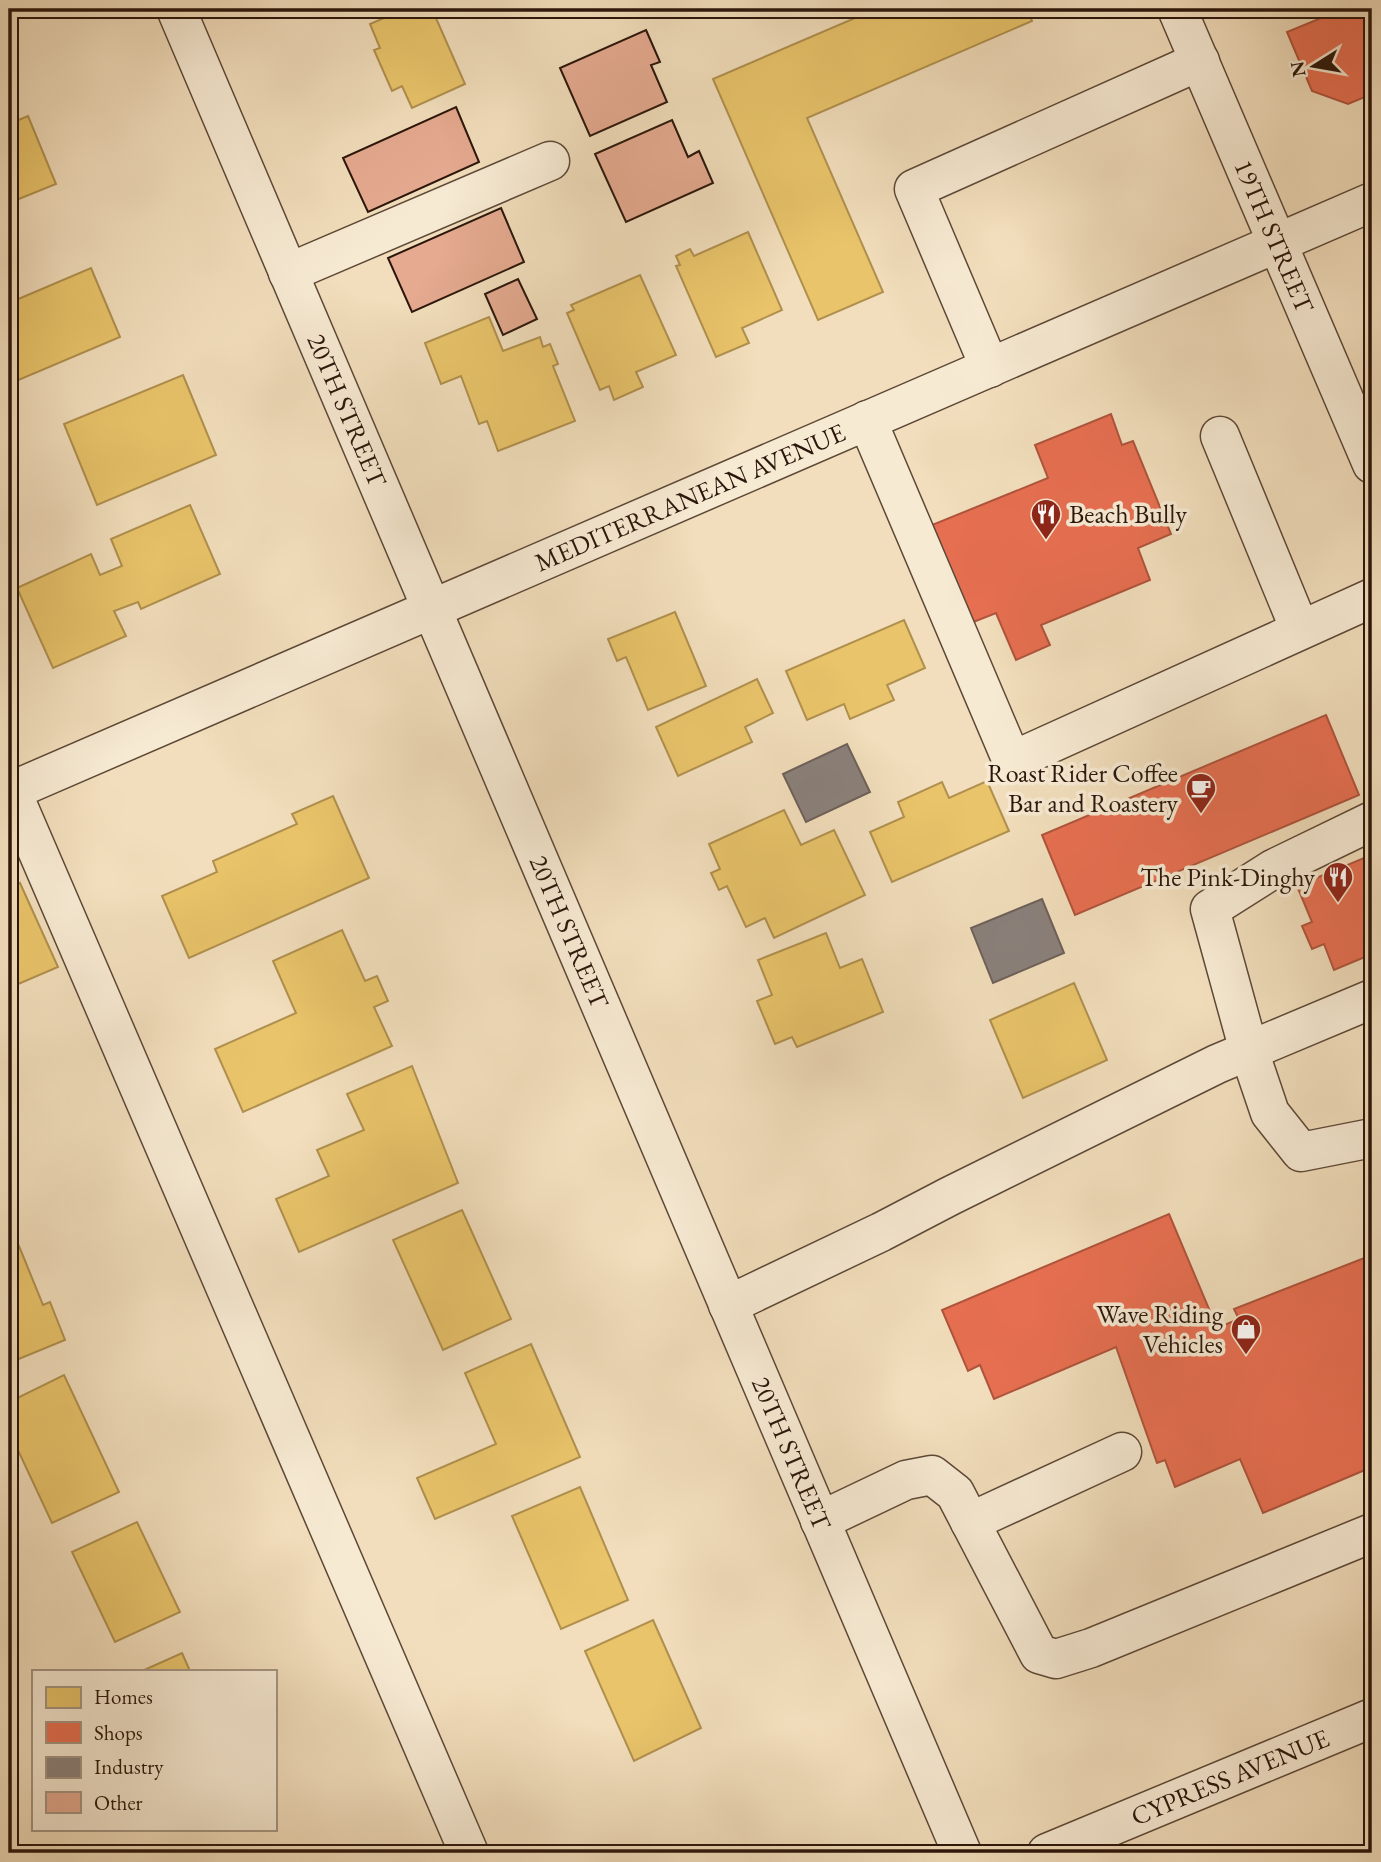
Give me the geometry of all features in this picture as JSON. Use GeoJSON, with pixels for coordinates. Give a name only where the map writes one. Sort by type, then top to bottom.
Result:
{"type":"FeatureCollection","features":[{"type":"Feature","properties":{"kind":"street","name":"20TH STREET"},"geometry":{"type":"LineString","coordinates":[[176,9],[962,1853]]}},
{"type":"Feature","properties":{"kind":"street","name":"19TH STREET"},"geometry":{"type":"LineString","coordinates":[[1177,9],[1372,464]]}},
{"type":"Feature","properties":{"kind":"street"},"geometry":{"type":"LineString","coordinates":[[990,368],[914,189],[1200,61]]}},
{"type":"Feature","properties":{"kind":"street"},"geometry":{"type":"LineString","coordinates":[[288,273],[550,161]]}},
{"type":"Feature","properties":{"kind":"street","name":"MEDITERRANEAN AVENUE"},"geometry":{"type":"LineString","coordinates":[[10,789],[1372,202]]}},
{"type":"Feature","properties":{"kind":"street"},"geometry":{"type":"LineString","coordinates":[[867,420],[1012,761],[1372,598]]}},
{"type":"Feature","properties":{"kind":"street"},"geometry":{"type":"LineString","coordinates":[[1220,436],[1300,630]]}},
{"type":"Feature","properties":{"kind":"street"},"geometry":{"type":"LineString","coordinates":[[10,789],[469,1853]]}},
{"type":"Feature","properties":{"kind":"street"},"geometry":{"type":"LineString","coordinates":[[1372,821],[1273,869],[1210,909],[1249,1051],[1270,1113],[1301,1152],[1372,1138]]}},
{"type":"Feature","properties":{"kind":"street"},"geometry":{"type":"LineString","coordinates":[[728,1305],[881,1233],[1205,1070],[1372,999]]}},
{"type":"Feature","properties":{"kind":"street"},"geometry":{"type":"LineString","coordinates":[[971,1522],[1122,1452]]}},
{"type":"Feature","properties":{"kind":"street"},"geometry":{"type":"LineString","coordinates":[[820,1521],[905,1480],[933,1475],[955,1493],[1039,1654],[1056,1659],[1091,1648],[1372,1533]]}},
{"type":"Feature","properties":{"kind":"street","name":"CYPRESS AVENUE"},"geometry":{"type":"LineString","coordinates":[[1047,1853],[1372,1718]]}},
{"type":"Feature","properties":{"kind":"building: Homes"},"geometry":{"type":"Polygon","coordinates":[[[405,9],[432,9],[465,84],[412,108],[402,86],[392,91],[374,50],[380,48],[370,24],[405,9]]]}},
{"type":"Feature","properties":{"kind":"building: Homes"},"geometry":{"type":"Polygon","coordinates":[[[876,9],[1027,9],[1032,21],[807,118],[883,292],[818,320],[713,79],[876,9]]]}},
{"type":"Feature","properties":{"kind":"building: Homes"},"geometry":{"type":"Polygon","coordinates":[[[28,116],[56,184],[9,203],[9,124],[28,116]]]}},
{"type":"Feature","properties":{"kind":"building: Homes"},"geometry":{"type":"Polygon","coordinates":[[[748,232],[782,310],[742,328],[749,343],[716,357],[676,266],[680,265],[676,256],[690,249],[694,256],[748,232]]]}},
{"type":"Feature","properties":{"kind":"building: Homes"},"geometry":{"type":"Polygon","coordinates":[[[91,268],[120,337],[9,384],[9,303],[91,268]]]}},
{"type":"Feature","properties":{"kind":"building: Homes"},"geometry":{"type":"Polygon","coordinates":[[[640,275],[676,355],[636,372],[643,387],[614,400],[609,386],[600,390],[567,313],[574,310],[571,305],[640,275]]]}},
{"type":"Feature","properties":{"kind":"building: Homes"},"geometry":{"type":"Polygon","coordinates":[[[489,317],[503,351],[540,337],[543,347],[550,344],[558,364],[553,366],[575,421],[498,451],[487,421],[479,424],[461,376],[441,384],[425,343],[489,317]]]}},
{"type":"Feature","properties":{"kind":"building: Homes"},"geometry":{"type":"Polygon","coordinates":[[[183,375],[216,455],[97,505],[64,424],[183,375]]]}},
{"type":"Feature","properties":{"kind":"building: Homes"},"geometry":{"type":"Polygon","coordinates":[[[190,505],[220,574],[141,609],[138,602],[114,611],[126,636],[53,668],[17,588],[91,554],[100,575],[122,566],[111,539],[190,505]]]}},
{"type":"Feature","properties":{"kind":"building: Homes"},"geometry":{"type":"Polygon","coordinates":[[[675,612],[706,686],[648,710],[626,657],[617,661],[608,639],[675,612]]]}},
{"type":"Feature","properties":{"kind":"building: Homes"},"geometry":{"type":"Polygon","coordinates":[[[904,620],[925,668],[887,685],[894,700],[850,719],[844,704],[807,720],[786,671],[904,620]]]}},
{"type":"Feature","properties":{"kind":"building: Homes"},"geometry":{"type":"Polygon","coordinates":[[[757,679],[773,713],[745,727],[752,742],[678,776],[656,727],[757,679]]]}},
{"type":"Feature","properties":{"kind":"building: Homes"},"geometry":{"type":"Polygon","coordinates":[[[987,781],[1009,831],[892,882],[870,832],[904,817],[898,802],[942,782],[949,798],[987,781]]]}},
{"type":"Feature","properties":{"kind":"building: Homes"},"geometry":{"type":"Polygon","coordinates":[[[333,796],[369,878],[189,958],[162,896],[217,872],[213,861],[297,824],[292,814],[333,796]]]}},
{"type":"Feature","properties":{"kind":"building: Homes"},"geometry":{"type":"Polygon","coordinates":[[[784,810],[801,845],[834,830],[865,895],[774,938],[765,918],[746,927],[727,886],[719,890],[711,873],[720,869],[709,844],[784,810]]]}},
{"type":"Feature","properties":{"kind":"building: Homes"},"geometry":{"type":"Polygon","coordinates":[[[20,883],[58,967],[9,988],[9,889],[20,883]]]}},
{"type":"Feature","properties":{"kind":"building: Homes"},"geometry":{"type":"Polygon","coordinates":[[[342,930],[365,981],[377,976],[388,1001],[374,1007],[392,1046],[243,1112],[215,1049],[296,1013],[273,961],[342,930]]]}},
{"type":"Feature","properties":{"kind":"building: Homes"},"geometry":{"type":"Polygon","coordinates":[[[826,933],[840,968],[862,959],[883,1012],[797,1047],[792,1037],[775,1044],[757,1001],[772,995],[758,960],[826,933]]]}},
{"type":"Feature","properties":{"kind":"building: Homes"},"geometry":{"type":"Polygon","coordinates":[[[1074,983],[1107,1060],[1023,1098],[990,1020],[1074,983]]]}},
{"type":"Feature","properties":{"kind":"building: Homes"},"geometry":{"type":"Polygon","coordinates":[[[412,1066],[458,1183],[299,1252],[276,1199],[329,1176],[317,1150],[364,1130],[347,1094],[412,1066]]]}},
{"type":"Feature","properties":{"kind":"building: Homes"},"geometry":{"type":"Polygon","coordinates":[[[462,1210],[511,1319],[443,1350],[393,1240],[462,1210]]]}},
{"type":"Feature","properties":{"kind":"building: Homes"},"geometry":{"type":"Polygon","coordinates":[[[19,1246],[43,1305],[50,1302],[65,1340],[9,1363],[9,1250],[19,1246]]]}},
{"type":"Feature","properties":{"kind":"building: Homes"},"geometry":{"type":"Polygon","coordinates":[[[531,1344],[580,1457],[435,1519],[417,1478],[496,1444],[465,1373],[531,1344]]]}},
{"type":"Feature","properties":{"kind":"building: Homes"},"geometry":{"type":"Polygon","coordinates":[[[64,1375],[119,1492],[52,1523],[9,1431],[9,1402],[64,1375]]]}},
{"type":"Feature","properties":{"kind":"building: Homes"},"geometry":{"type":"Polygon","coordinates":[[[580,1487],[628,1600],[561,1629],[512,1516],[580,1487]]]}},
{"type":"Feature","properties":{"kind":"building: Homes"},"geometry":{"type":"Polygon","coordinates":[[[137,1522],[180,1612],[115,1642],[72,1552],[137,1522]]]}},
{"type":"Feature","properties":{"kind":"building: Homes"},"geometry":{"type":"Polygon","coordinates":[[[653,1620],[701,1728],[634,1761],[585,1651],[653,1620]]]}},
{"type":"Feature","properties":{"kind":"building: Homes"},"geometry":{"type":"Polygon","coordinates":[[[182,1653],[190,1670],[144,1670],[182,1653]]]}},
{"type":"Feature","properties":{"kind":"building: Shops"},"geometry":{"type":"Polygon","coordinates":[[[1343,9],[1372,9],[1372,94],[1348,104],[1312,91],[1287,32],[1343,9]]]}},
{"type":"Feature","properties":{"kind":"building: Shops","name":"Beach Bully"},"geometry":{"type":"Polygon","coordinates":[[[1111,414],[1122,445],[1133,441],[1171,534],[1138,548],[1150,580],[1041,625],[1050,645],[1016,660],[996,613],[971,623],[932,525],[1048,478],[1035,445],[1111,414]]]}},
{"type":"Feature","properties":{"kind":"building: Shops","name":"Roast Rider Coffee Bar and Roastery"},"geometry":{"type":"Polygon","coordinates":[[[1326,715],[1359,795],[1075,915],[1042,835],[1326,715]]]}},
{"type":"Feature","properties":{"kind":"building: Shops","name":"The Pink-Dinghy"},"geometry":{"type":"Polygon","coordinates":[[[1371,855],[1372,954],[1334,970],[1324,944],[1312,949],[1302,926],[1312,922],[1297,886],[1371,855]]]}},
{"type":"Feature","properties":{"kind":"building: Shops","name":"Wave Riding Vehicles"},"geometry":{"type":"Polygon","coordinates":[[[1169,1214],[1217,1328],[1239,1319],[1234,1309],[1372,1255],[1372,1467],[1263,1513],[1240,1459],[1175,1487],[1165,1460],[1157,1463],[1116,1347],[994,1399],[980,1365],[968,1371],[942,1310],[1169,1214]]]}},
{"type":"Feature","properties":{"kind":"building: Industry"},"geometry":{"type":"Polygon","coordinates":[[[847,744],[870,792],[806,822],[783,774],[847,744]]]}},
{"type":"Feature","properties":{"kind":"building: Industry"},"geometry":{"type":"Polygon","coordinates":[[[1042,899],[1064,953],[993,983],[971,928],[1042,899]]]}},
{"type":"Feature","properties":{"kind":"building: Other"},"geometry":{"type":"Polygon","coordinates":[[[646,30],[660,62],[651,65],[667,102],[590,136],[560,68],[646,30]]]}},
{"type":"Feature","properties":{"kind":"building: Other"},"geometry":{"type":"Polygon","coordinates":[[[456,107],[479,162],[368,212],[343,158],[456,107]]]}},
{"type":"Feature","properties":{"kind":"building: Other"},"geometry":{"type":"Polygon","coordinates":[[[672,120],[688,157],[699,151],[713,183],[626,222],[595,154],[672,120]]]}},
{"type":"Feature","properties":{"kind":"building: Other"},"geometry":{"type":"Polygon","coordinates":[[[501,208],[524,262],[412,312],[388,258],[501,208]]]}},
{"type":"Feature","properties":{"kind":"building: Other"},"geometry":{"type":"Polygon","coordinates":[[[518,279],[537,319],[503,335],[485,294],[518,279]]]}},
{"type":"Feature","properties":{"kind":"place","name":"Beach Bully"},"geometry":{"type":"Point","coordinates":[1046,541]}},
{"type":"Feature","properties":{"kind":"place","name":"Roast Rider Coffee Bar and Roastery"},"geometry":{"type":"Point","coordinates":[1201,815]}},
{"type":"Feature","properties":{"kind":"place","name":"The Pink-Dinghy"},"geometry":{"type":"Point","coordinates":[1338,904]}},
{"type":"Feature","properties":{"kind":"place","name":"Wave Riding Vehicles"},"geometry":{"type":"Point","coordinates":[1246,1356]}}]}
